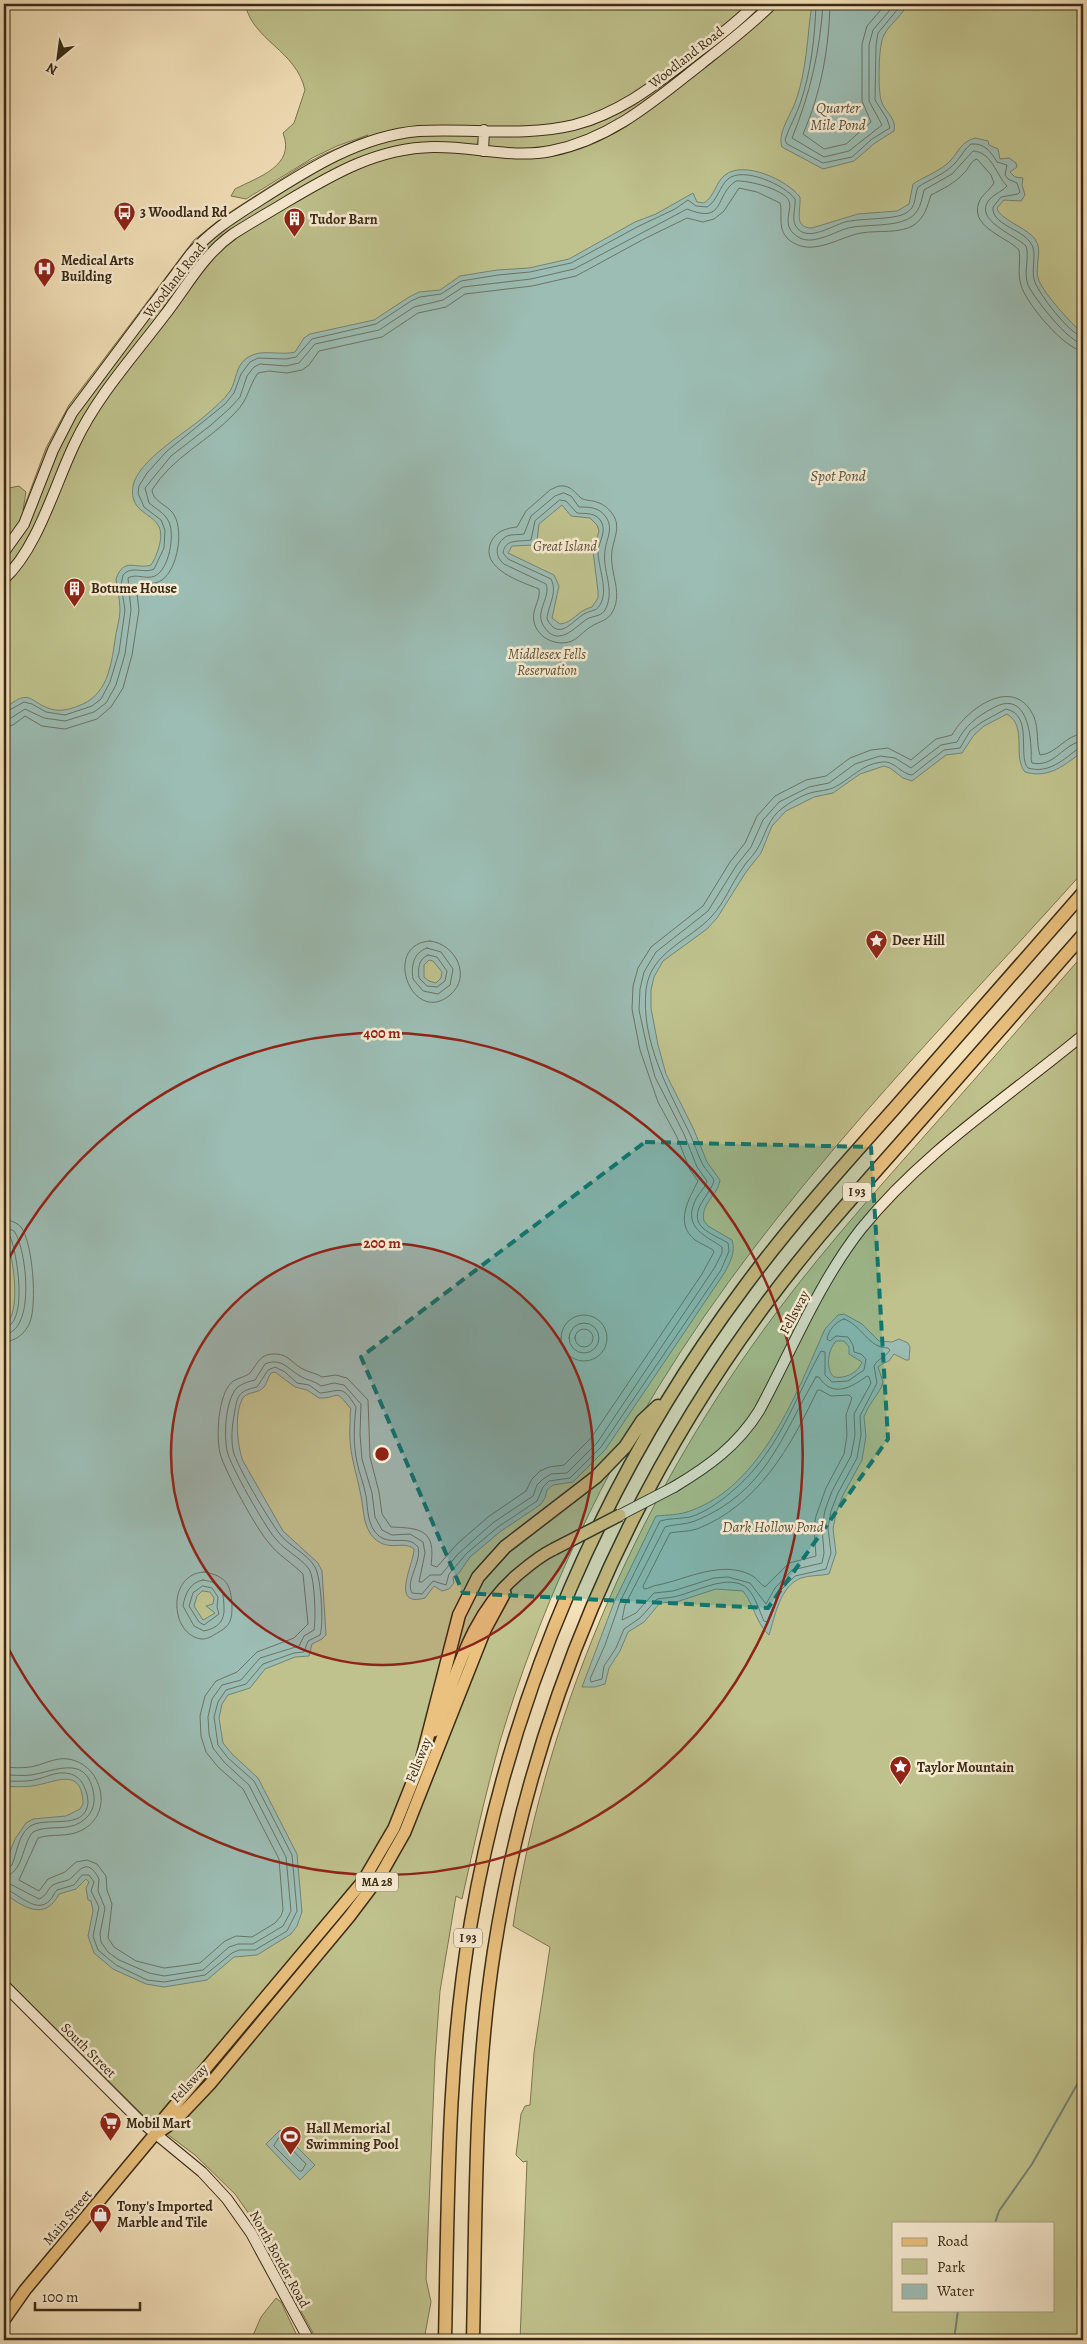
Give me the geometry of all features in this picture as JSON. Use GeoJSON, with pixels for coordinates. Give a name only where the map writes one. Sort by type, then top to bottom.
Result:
{"type":"FeatureCollection","features":[{"type":"Feature","properties":{"kind":"highway","name":"I 93"},"geometry":{"type":"LineString","coordinates":[[445,2340],[450,2124],[456,2039],[471,1920],[490,1828],[520,1721],[565,1600],[620,1483],[673,1392],[728,1308],[791,1227],[1083,893]]}},
{"type":"Feature","properties":{"kind":"highway","name":"I 93"},"geometry":{"type":"LineString","coordinates":[[473,2340],[479,2103],[485,2018],[496,1941],[514,1850],[535,1767],[556,1702],[592,1607],[635,1514],[671,1447],[716,1375],[760,1312],[834,1218],[1083,935]]}},
{"type":"Feature","properties":{"kind":"highway"},"geometry":{"type":"LineString","coordinates":[[423,1755],[459,1615],[478,1577],[504,1548],[596,1477],[625,1447],[642,1422],[673,1392]]}},
{"type":"Feature","properties":{"kind":"main road","name":"Woodland Road"},"geometry":{"type":"LineString","coordinates":[[4,552],[24,524],[60,435],[76,406],[153,307],[190,255],[208,235],[228,220],[290,181],[357,146],[404,133],[552,129],[584,122],[608,114],[647,91],[730,27],[755,4]]}},
{"type":"Feature","properties":{"kind":"main road","name":"Woodland Road"},"geometry":{"type":"LineString","coordinates":[[4,579],[27,550],[72,448],[90,415],[200,266],[218,246],[242,228],[341,170],[368,158],[394,151],[420,147],[445,147],[509,153],[546,152],[585,142],[615,128],[704,62],[750,25],[772,4]]}},
{"type":"Feature","properties":{"kind":"main road"},"geometry":{"type":"LineString","coordinates":[[608,114],[615,128]]}},
{"type":"Feature","properties":{"kind":"main road"},"geometry":{"type":"LineString","coordinates":[[482,151],[484,130]]}},
{"type":"Feature","properties":{"kind":"main road","name":"Fellsway"},"geometry":{"type":"LineString","coordinates":[[155,2134],[165,2117],[363,1881],[388,1839],[476,1626],[498,1592],[534,1560],[674,1487],[719,1458],[746,1430],[759,1411],[838,1263],[861,1230],[908,1177],[950,1139],[1083,1035]]}},
{"type":"Feature","properties":{"kind":"main road","name":"Fellsway"},"geometry":{"type":"LineString","coordinates":[[155,2134],[174,2121],[210,2084],[349,1918],[380,1876],[400,1843],[410,1820],[485,1630],[516,1576]]}},
{"type":"Feature","properties":{"kind":"main road","name":"South Street"},"geometry":{"type":"LineString","coordinates":[[4,1985],[155,2134]]}},
{"type":"Feature","properties":{"kind":"main road","name":"Main Street"},"geometry":{"type":"LineString","coordinates":[[4,2320],[31,2284],[155,2134]]}},
{"type":"Feature","properties":{"kind":"main road","name":"North Border Road"},"geometry":{"type":"LineString","coordinates":[[155,2134],[206,2176],[237,2210],[256,2240],[309,2340]]}},
{"type":"Feature","properties":{"kind":"highlighted area"},"geometry":{"type":"Polygon","coordinates":[[[645,1142],[871,1147],[888,1439],[768,1608],[463,1593],[361,1357],[645,1142]]]}},
{"type":"Feature","properties":{"kind":"green space","name":"Spot Pond"},"geometry":{"type":"Polygon","coordinates":[[[245,4],[1083,4],[1083,872],[914,1057],[805,1183],[753,1249],[704,1316],[659,1386],[611,1470],[569,1557],[532,1647],[516,1692],[490,1778],[462,1899],[456,1896],[440,1991],[435,2059],[426,2279],[431,2302],[424,2340],[317,2340],[272,2259],[267,2247],[268,2241],[235,2194],[195,2155],[147,2119],[4,1977],[4,489],[19,486],[26,492],[23,510],[46,448],[69,405],[194,240],[224,216],[303,165],[368,135],[337,146],[314,157],[246,199],[231,196],[235,189],[264,175],[280,162],[286,144],[283,133],[294,123],[305,90],[300,76],[293,65],[256,27],[245,4]]]}},
{"type":"Feature","properties":{"kind":"green space"},"geometry":{"type":"Polygon","coordinates":[[[1083,955],[1083,2340],[520,2340],[527,2161],[523,2162],[516,2155],[521,2114],[525,2106],[530,2105],[534,2053],[550,1947],[513,1926],[529,1843],[550,1761],[577,1680],[608,1601],[644,1524],[685,1450],[730,1378],[779,1309],[836,1238],[1083,955]]]}},
{"type":"Feature","properties":{"kind":"green space"},"geometry":{"type":"Polygon","coordinates":[[[276,2298],[281,2302],[299,2340],[251,2340],[261,2317],[276,2298]]]}},
{"type":"Feature","properties":{"kind":"water","name":"Quarter Mile Pond"},"geometry":{"type":"Polygon","coordinates":[[[812,4],[907,4],[884,35],[880,57],[881,100],[894,122],[894,131],[875,143],[854,161],[823,169],[782,147],[781,142],[781,136],[795,103],[802,79],[812,4]]]}},
{"type":"Feature","properties":{"kind":"water","name":"Spot Pond"},"geometry":{"type":"Polygon","coordinates":[[[975,138],[988,141],[989,145],[998,149],[1000,159],[1009,158],[1016,163],[1017,167],[1010,172],[1015,177],[1023,178],[1022,185],[1025,195],[1021,201],[1004,200],[997,208],[1003,216],[1035,239],[1039,249],[1037,276],[1042,287],[1065,316],[1083,334],[1083,751],[1063,766],[1049,772],[1034,774],[1025,772],[1021,765],[1017,726],[1007,714],[984,726],[974,735],[962,753],[946,755],[912,781],[903,778],[890,768],[884,766],[860,774],[833,793],[814,797],[786,811],[772,826],[761,853],[746,872],[717,918],[707,929],[663,961],[654,977],[651,990],[651,1008],[658,1045],[666,1074],[694,1130],[707,1162],[720,1180],[719,1186],[705,1209],[704,1221],[708,1226],[732,1240],[732,1257],[725,1272],[605,1450],[573,1482],[553,1485],[547,1490],[545,1498],[540,1505],[501,1531],[470,1557],[459,1573],[453,1577],[454,1583],[449,1589],[442,1591],[434,1586],[425,1598],[414,1599],[408,1597],[406,1583],[414,1549],[405,1545],[391,1546],[381,1543],[368,1530],[351,1452],[351,1409],[339,1396],[319,1398],[307,1390],[295,1387],[275,1372],[271,1373],[262,1389],[243,1398],[238,1412],[237,1429],[243,1461],[283,1531],[318,1563],[322,1571],[326,1635],[312,1644],[309,1656],[295,1657],[265,1669],[250,1688],[228,1695],[222,1704],[219,1718],[223,1743],[258,1778],[297,1854],[302,1912],[297,1926],[291,1934],[257,1955],[234,1957],[207,1980],[164,1987],[146,1984],[113,1969],[94,1953],[88,1936],[93,1911],[91,1901],[88,1900],[86,1888],[89,1882],[86,1879],[76,1889],[59,1894],[53,1903],[47,1908],[40,1910],[26,1907],[4,1893],[4,1867],[15,1839],[26,1823],[33,1819],[66,1816],[80,1809],[83,1804],[78,1784],[72,1780],[58,1780],[29,1786],[4,1786],[4,1323],[8,1322],[12,1314],[15,1292],[13,1266],[4,1234],[4,709],[13,702],[26,697],[47,708],[66,710],[88,701],[101,688],[112,660],[119,618],[120,606],[116,579],[119,572],[127,566],[151,565],[158,551],[160,540],[161,534],[158,525],[134,501],[133,486],[137,476],[144,466],[164,447],[225,398],[232,387],[240,365],[252,355],[258,353],[295,352],[304,338],[310,334],[374,320],[409,297],[419,292],[440,290],[460,276],[497,270],[529,268],[569,259],[635,222],[656,214],[693,193],[697,202],[704,203],[711,197],[722,178],[733,171],[754,171],[785,184],[800,197],[800,222],[806,227],[812,228],[858,214],[897,211],[909,204],[913,184],[947,164],[963,144],[975,138]],[[562,505],[539,524],[537,541],[534,545],[512,546],[508,553],[554,575],[559,586],[552,618],[560,624],[569,621],[592,607],[598,598],[593,551],[599,531],[597,525],[590,518],[571,516],[562,505]],[[429,960],[424,965],[424,977],[436,983],[441,978],[442,972],[433,961],[429,960]],[[202,1591],[197,1596],[194,1606],[203,1620],[215,1613],[206,1606],[213,1604],[214,1598],[210,1592],[202,1591]]]}},
{"type":"Feature","properties":{"kind":"water","name":"Dark Hollow Pond"},"geometry":{"type":"Polygon","coordinates":[[[844,1314],[862,1324],[879,1341],[892,1342],[899,1339],[908,1343],[910,1347],[909,1360],[894,1354],[889,1361],[878,1367],[883,1382],[864,1417],[866,1436],[862,1460],[843,1495],[836,1513],[833,1529],[836,1553],[829,1574],[801,1578],[788,1588],[779,1602],[769,1635],[761,1625],[743,1591],[716,1589],[676,1602],[660,1603],[644,1622],[628,1632],[620,1651],[609,1668],[605,1684],[595,1687],[582,1687],[615,1600],[656,1516],[690,1511],[715,1499],[738,1481],[757,1459],[774,1434],[789,1408],[825,1329],[838,1315],[844,1314]],[[836,1341],[829,1354],[829,1369],[834,1377],[851,1374],[862,1362],[849,1354],[849,1347],[844,1341],[836,1341]]]}},
{"type":"Feature","properties":{"kind":"water","name":"Hall Memorial Swimming Pool"},"geometry":{"type":"Polygon","coordinates":[[[280,2130],[315,2165],[300,2180],[266,2144],[280,2130]]]}},
{"type":"Feature","properties":{"kind":"waterway"},"geometry":{"type":"LineString","coordinates":[[995,2222],[999,2211],[1032,2164],[1083,2074]]}},
{"type":"Feature","properties":{"kind":"waterway"},"geometry":{"type":"LineString","coordinates":[[954,2340],[958,2312]]}},
{"type":"Feature","properties":{"kind":"place","name":"3 Woodland Rd"},"geometry":{"type":"Point","coordinates":[124,231]}},
{"type":"Feature","properties":{"kind":"place","name":"Tudor Barn"},"geometry":{"type":"Point","coordinates":[294,238]}},
{"type":"Feature","properties":{"kind":"place","name":"Medical Arts Building"},"geometry":{"type":"Point","coordinates":[45,287]}},
{"type":"Feature","properties":{"kind":"place","name":"Botume House"},"geometry":{"type":"Point","coordinates":[75,607]}},
{"type":"Feature","properties":{"kind":"place","name":"Deer Hill"},"geometry":{"type":"Point","coordinates":[876,959]}},
{"type":"Feature","properties":{"kind":"place","name":"Taylor Mountain"},"geometry":{"type":"Point","coordinates":[901,1786]}},
{"type":"Feature","properties":{"kind":"place","name":"Mobil Mart"},"geometry":{"type":"Point","coordinates":[110,2142]}},
{"type":"Feature","properties":{"kind":"place","name":"Hall Memorial Swimming Pool"},"geometry":{"type":"Point","coordinates":[290,2155]}},
{"type":"Feature","properties":{"kind":"place","name":"Tony's Imported Marble and Tile"},"geometry":{"type":"Point","coordinates":[101,2233]}},
{"type":"Feature","properties":{"kind":"park label","name":"Great Island"},"geometry":{"type":"Point","coordinates":[565,546]}},
{"type":"Feature","properties":{"kind":"park label","name":"Middlesex Fells Reservation"},"geometry":{"type":"Point","coordinates":[547,662]}}]}
